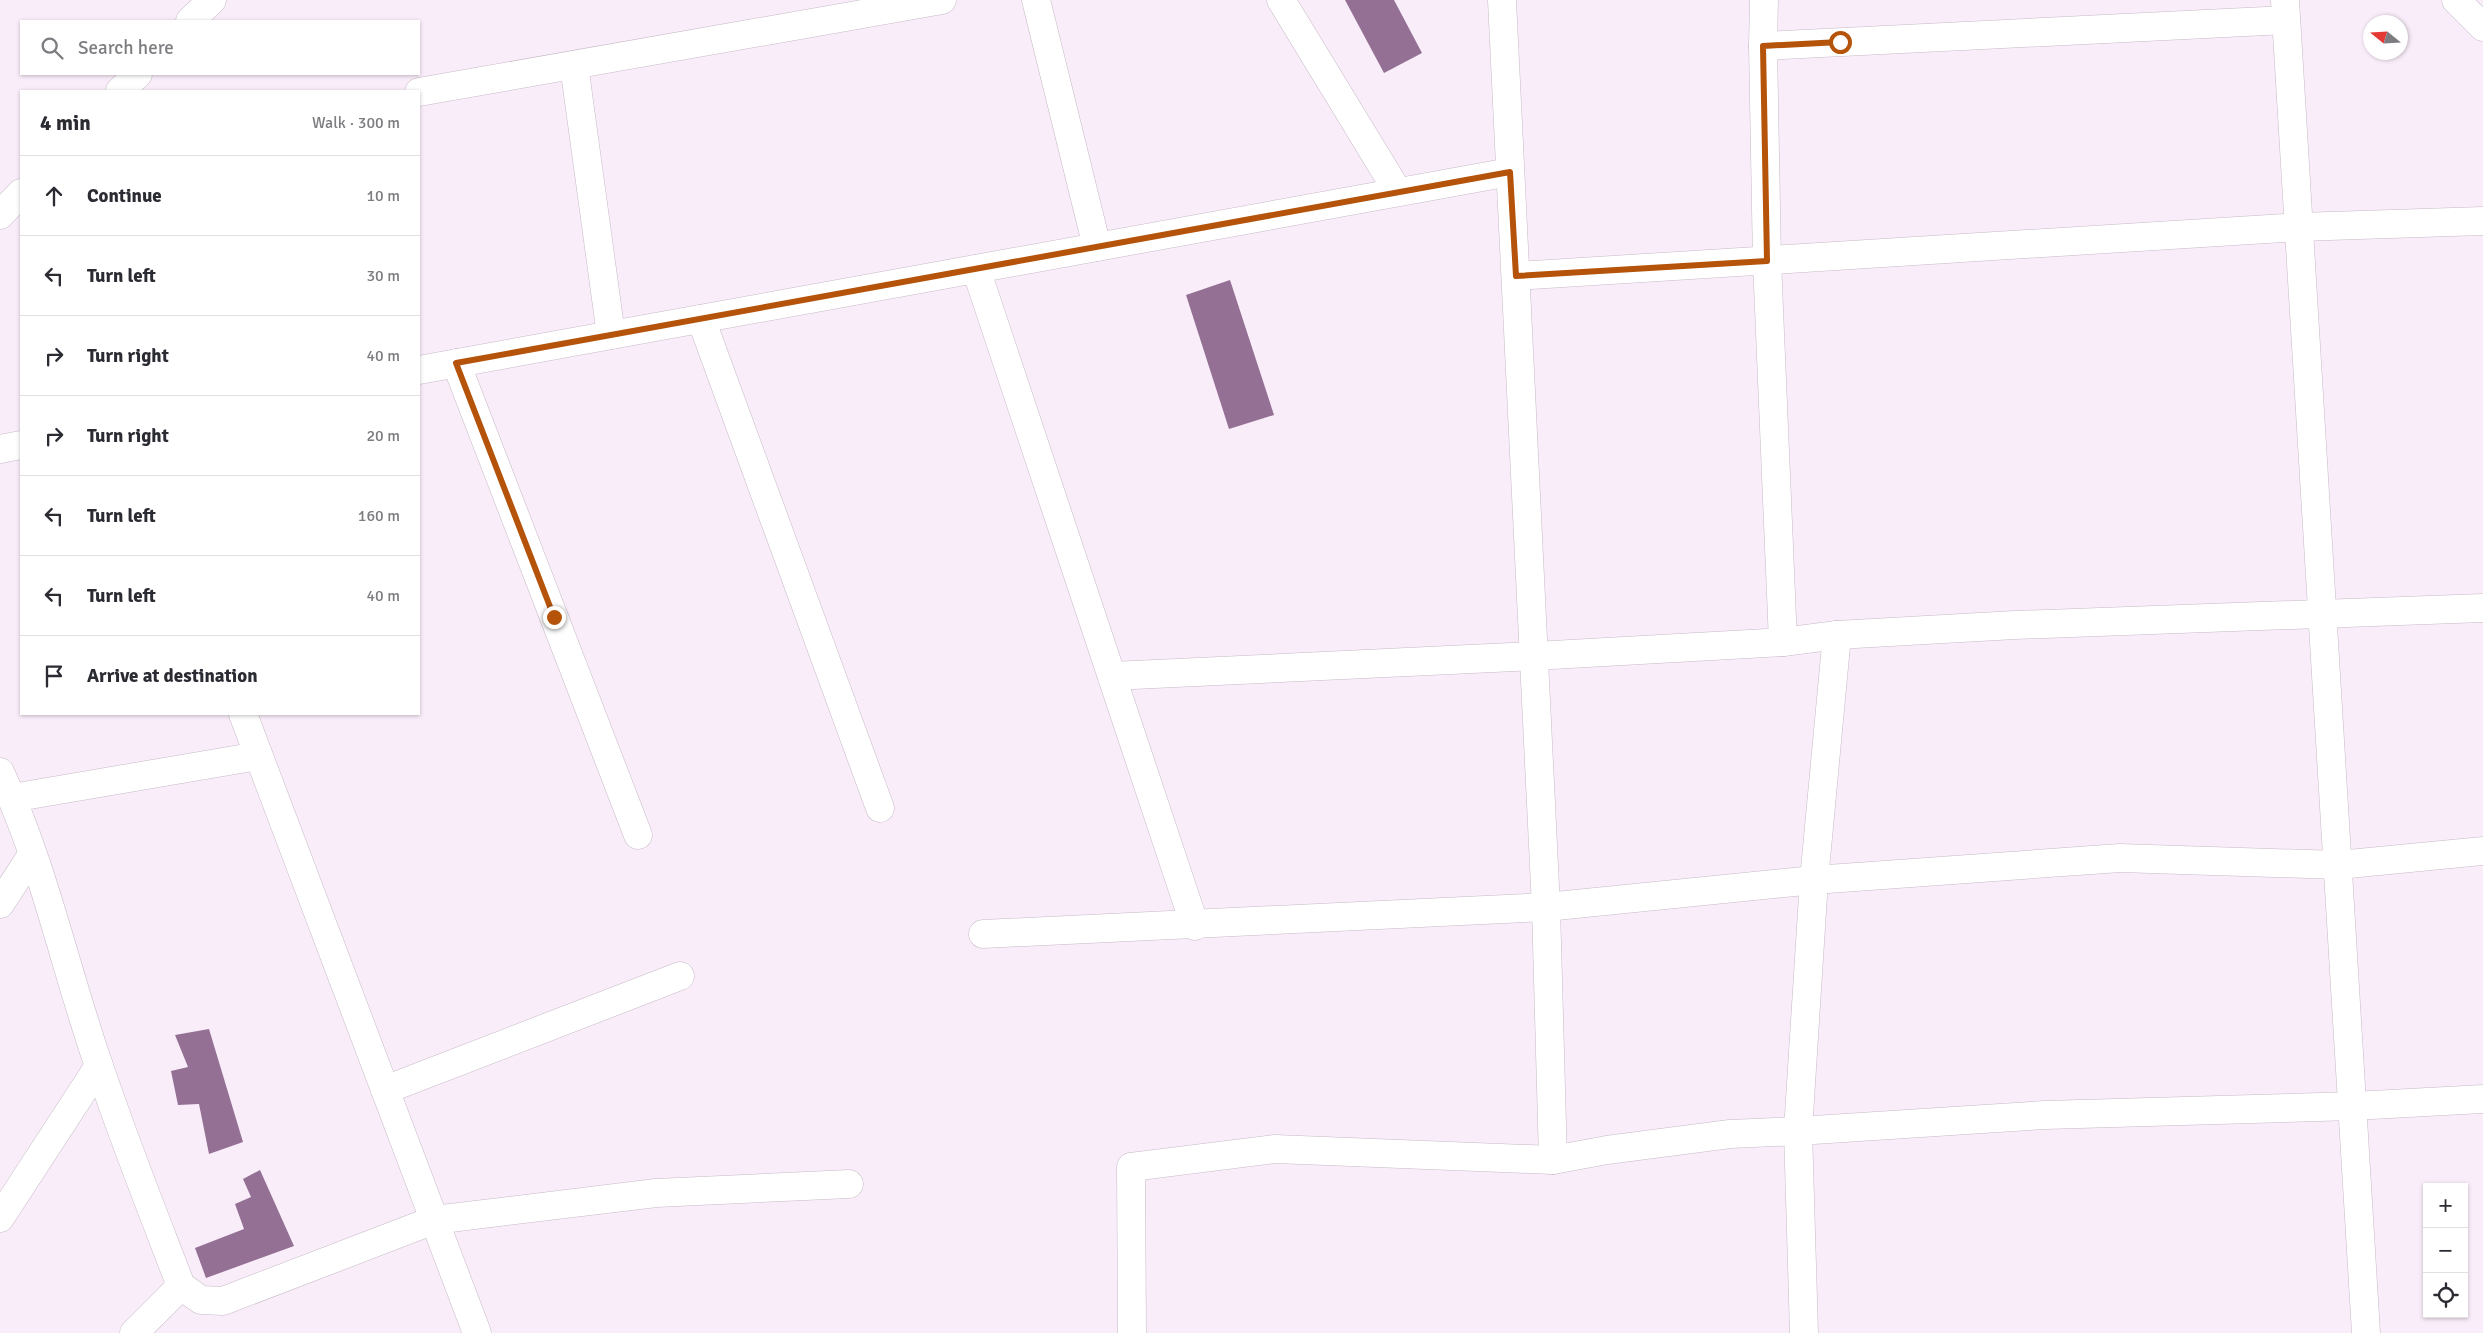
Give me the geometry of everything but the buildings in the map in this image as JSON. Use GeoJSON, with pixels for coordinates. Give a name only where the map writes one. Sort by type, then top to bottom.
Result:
{"type":"FeatureCollection","features":[{"type":"Feature","properties":{"kind":"street"},"geometry":{"type":"LineString","coordinates":[[191,20],[212,0]]}},
{"type":"Feature","properties":{"kind":"street"},"geometry":{"type":"LineString","coordinates":[[420,92],[942,0]]}},
{"type":"Feature","properties":{"kind":"street"},"geometry":{"type":"LineString","coordinates":[[1036,0],[1098,247]]}},
{"type":"Feature","properties":{"kind":"street"},"geometry":{"type":"LineString","coordinates":[[1281,0],[1398,192]]}},
{"type":"Feature","properties":{"kind":"street"},"geometry":{"type":"LineString","coordinates":[[1502,0],[1546,908],[1553,1160]]}},
{"type":"Feature","properties":{"kind":"street"},"geometry":{"type":"LineString","coordinates":[[1764,0],[1763,46],[1767,261],[1783,642]]}},
{"type":"Feature","properties":{"kind":"street"},"geometry":{"type":"LineString","coordinates":[[2456,0],[2483,27]]}},
{"type":"Feature","properties":{"kind":"street"},"geometry":{"type":"LineString","coordinates":[[1763,46],[2286,10],[2366,1333]]}},
{"type":"Feature","properties":{"kind":"street"},"geometry":{"type":"LineString","coordinates":[[574,65],[611,335]]}},
{"type":"Feature","properties":{"kind":"street"},"geometry":{"type":"LineString","coordinates":[[121,90],[137,75]]}},
{"type":"Feature","properties":{"kind":"street"},"geometry":{"type":"LineString","coordinates":[[420,370],[1510,172]]}},
{"type":"Feature","properties":{"kind":"street"},"geometry":{"type":"LineString","coordinates":[[0,216],[20,194]]}},
{"type":"Feature","properties":{"kind":"street"},"geometry":{"type":"LineString","coordinates":[[1516,276],[2299,227],[2483,221]]}},
{"type":"Feature","properties":{"kind":"street"},"geometry":{"type":"LineString","coordinates":[[976,269],[1195,926]]}},
{"type":"Feature","properties":{"kind":"street"},"geometry":{"type":"LineString","coordinates":[[701,319],[880,808]]}},
{"type":"Feature","properties":{"kind":"street"},"geometry":{"type":"LineString","coordinates":[[456,363],[638,835]]}},
{"type":"Feature","properties":{"kind":"street"},"geometry":{"type":"LineString","coordinates":[[0,449],[20,445]]}},
{"type":"Feature","properties":{"kind":"street"},"geometry":{"type":"LineString","coordinates":[[1112,676],[1783,642],[1837,635],[2322,612],[2483,608]]}},
{"type":"Feature","properties":{"kind":"street"},"geometry":{"type":"LineString","coordinates":[[1804,1333],[1798,1131],[1814,880],[1837,635]]}},
{"type":"Feature","properties":{"kind":"street"},"geometry":{"type":"LineString","coordinates":[[242,715],[477,1333]]}},
{"type":"Feature","properties":{"kind":"street"},"geometry":{"type":"LineString","coordinates":[[12,798],[258,756]]}},
{"type":"Feature","properties":{"kind":"street"},"geometry":{"type":"LineString","coordinates":[[0,772],[12,798],[32,855],[99,1066],[181,1286],[201,1300],[223,1301],[434,1220],[656,1193],[849,1184]]}},
{"type":"Feature","properties":{"kind":"street"},"geometry":{"type":"LineString","coordinates":[[983,934],[1195,926],[1546,908],[1814,880],[2120,858],[2338,865],[2483,851]]}},
{"type":"Feature","properties":{"kind":"street"},"geometry":{"type":"LineString","coordinates":[[0,904],[32,855]]}},
{"type":"Feature","properties":{"kind":"street"},"geometry":{"type":"LineString","coordinates":[[385,1090],[680,976]]}},
{"type":"Feature","properties":{"kind":"street"},"geometry":{"type":"LineString","coordinates":[[0,1218],[99,1066]]}},
{"type":"Feature","properties":{"kind":"street"},"geometry":{"type":"LineString","coordinates":[[1132,1333],[1131,1167],[1275,1149],[1553,1160],[1607,1150],[1730,1134],[2045,1116],[2352,1106],[2483,1099]]}},
{"type":"Feature","properties":{"kind":"street"},"geometry":{"type":"LineString","coordinates":[[134,1333],[181,1286]]}},
{"type":"Feature","properties":{"kind":"route"},"geometry":{"type":"LineString","coordinates":[[554,617],[456,363],[1510,172],[1516,276],[1767,261],[1763,46],[1840,42]]}}]}
